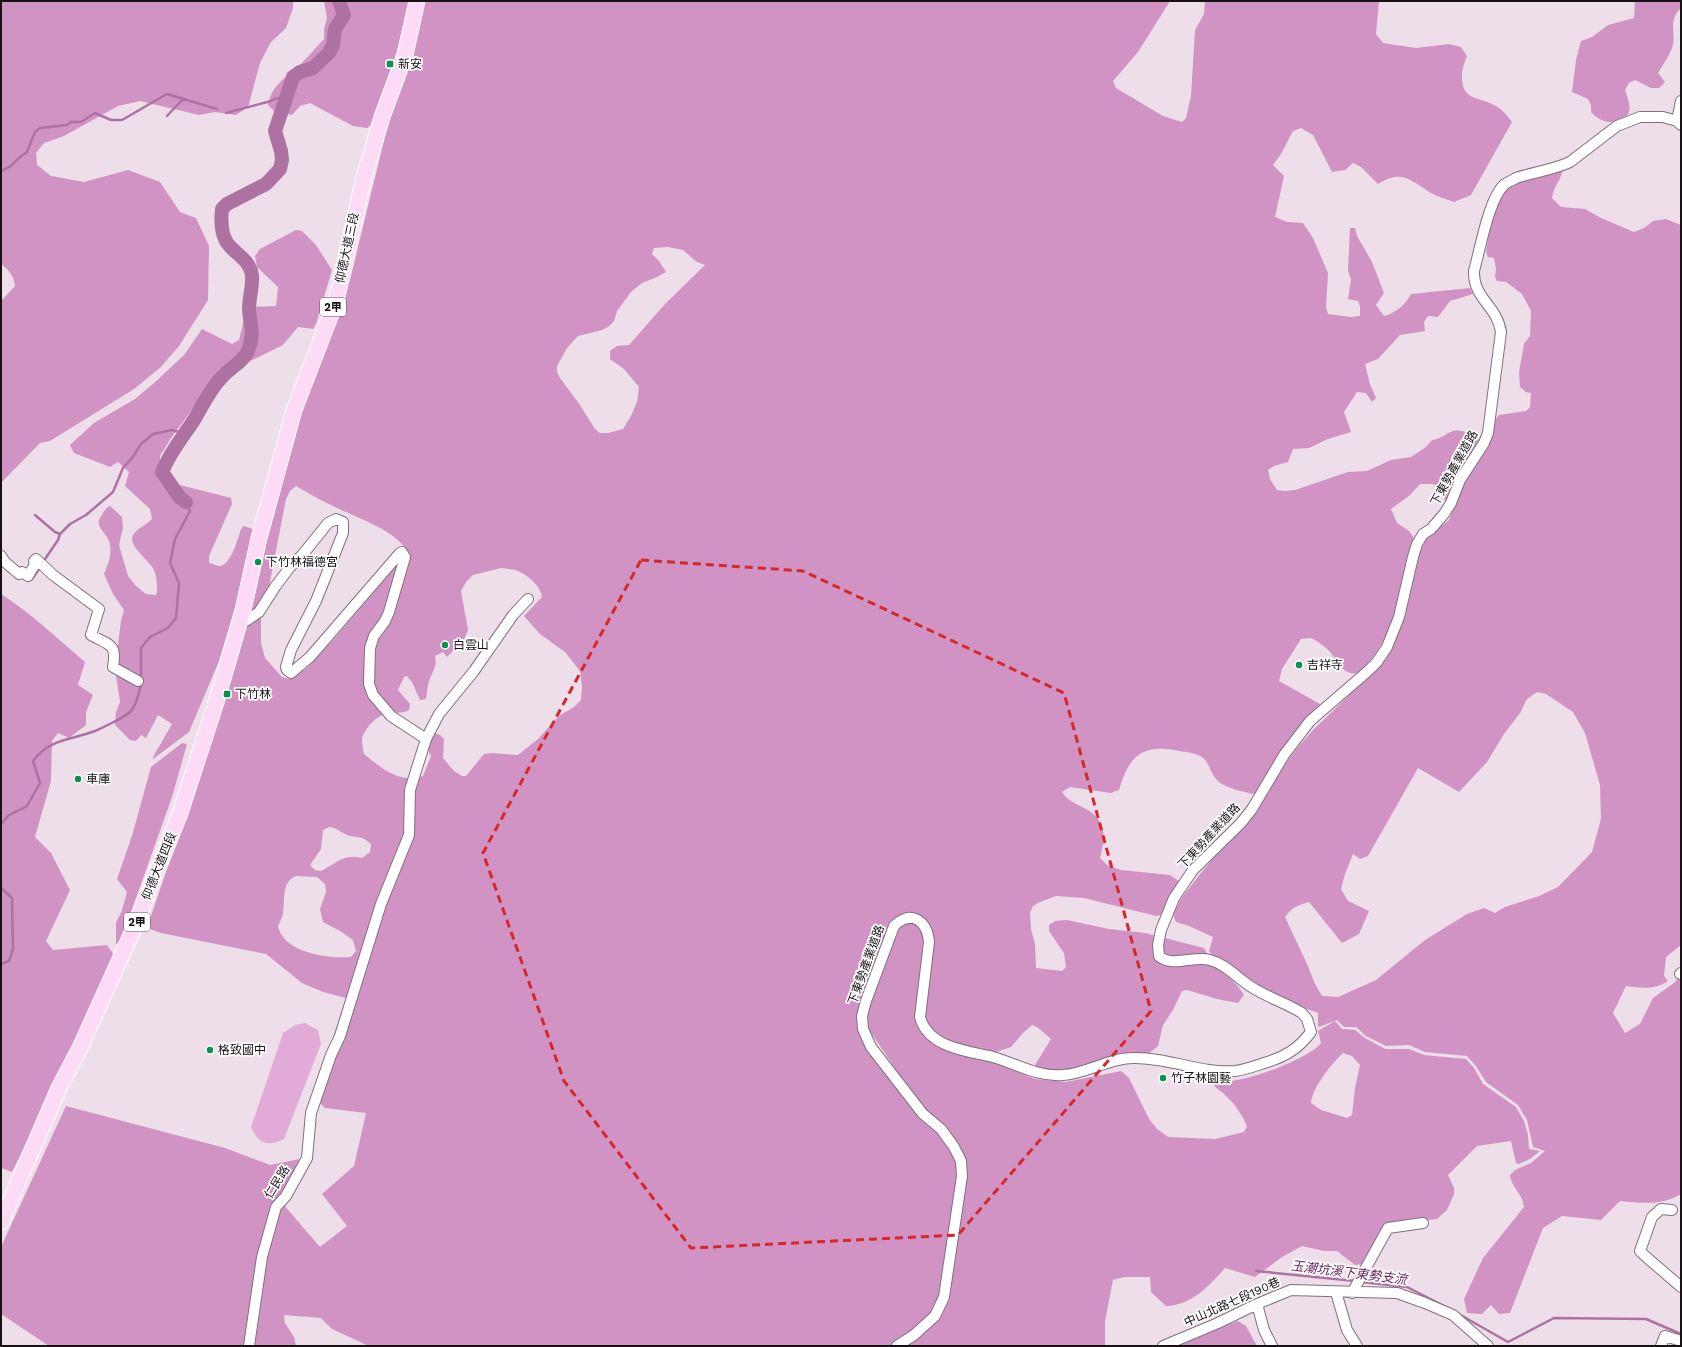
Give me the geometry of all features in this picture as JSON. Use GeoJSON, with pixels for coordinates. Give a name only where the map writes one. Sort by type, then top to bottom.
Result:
{"type":"FeatureCollection","features":[{"type":"Feature","properties":{"kind":"main road","name":"仰德大道三段"},"geometry":{"type":"LineString","coordinates":[[241,617],[259,538],[294,410],[336,301],[364,177],[382,117],[405,55],[418,1]]}},
{"type":"Feature","properties":{"kind":"main road","name":"仰德大道四段"},"geometry":{"type":"LineString","coordinates":[[1,1222],[59,1088],[80,1048],[152,885],[180,813],[218,696],[241,617]]}},
{"type":"Feature","properties":{"kind":"street"},"geometry":{"type":"LineString","coordinates":[[1679,123],[1681,101]]}},
{"type":"Feature","properties":{"kind":"street","name":"下東勢產業道路"},"geometry":{"type":"LineString","coordinates":[[897,1346],[914,1335],[934,1316],[944,1297],[962,1176],[961,1161],[954,1147],[941,1129],[923,1114],[876,1053],[864,1029],[862,1016],[866,1001],[894,926],[902,919],[910,917],[920,921],[927,930],[929,942],[920,1017],[923,1026],[930,1033],[939,1041],[951,1048],[993,1058],[1050,1076],[1065,1075],[1131,1058],[1154,1058],[1214,1071],[1236,1071],[1269,1062],[1288,1054],[1297,1048],[1310,1032],[1308,1019],[1302,1013],[1251,987],[1218,963],[1208,959],[1172,961],[1163,960],[1159,956],[1158,945],[1161,930],[1174,898],[1193,870],[1207,854],[1241,823],[1252,809],[1284,755],[1310,721],[1377,662],[1387,647],[1399,617],[1417,544],[1423,534],[1431,529],[1444,514],[1451,503],[1460,480],[1484,443],[1488,433],[1501,332],[1499,322],[1478,291],[1474,282],[1474,270],[1492,204],[1505,184],[1516,178],[1561,166],[1570,162],[1616,126],[1640,117],[1663,117],[1679,123]]}},
{"type":"Feature","properties":{"kind":"street"},"geometry":{"type":"LineString","coordinates":[[241,617],[246,621],[259,612],[290,567],[303,554],[328,523],[336,519],[343,522],[343,533],[316,601],[288,659],[287,670],[292,673],[310,657],[394,559],[402,552],[405,557],[404,562],[389,612],[385,621],[374,636],[370,648],[369,684],[373,695],[379,704],[391,716],[426,739]]}},
{"type":"Feature","properties":{"kind":"street"},"geometry":{"type":"LineString","coordinates":[[1,556],[5,562],[19,574],[22,572],[28,576],[35,564],[34,561],[36,558],[53,575],[99,609],[90,635],[112,648],[115,653],[113,667],[138,681]]}},
{"type":"Feature","properties":{"kind":"street","name":"仁民路"},"geometry":{"type":"LineString","coordinates":[[249,1346],[262,1257],[276,1207],[286,1196],[307,1158],[311,1113],[331,1055],[340,1036],[381,904],[409,835],[410,790],[426,739],[439,714],[474,671],[513,616],[528,599]]}},
{"type":"Feature","properties":{"kind":"street"},"geometry":{"type":"LineString","coordinates":[[1672,1210],[1661,1209],[1652,1217],[1640,1250],[1681,1287]]}},
{"type":"Feature","properties":{"kind":"street"},"geometry":{"type":"LineString","coordinates":[[1352,1293],[1388,1228],[1423,1223]]}},
{"type":"Feature","properties":{"kind":"street","name":"中山北路七段190巷"},"geometry":{"type":"LineString","coordinates":[[1163,1346],[1291,1290],[1352,1293],[1396,1293],[1425,1302],[1454,1315],[1488,1346]]}},
{"type":"Feature","properties":{"kind":"street"},"geometry":{"type":"LineString","coordinates":[[1336,1292],[1346,1330],[1356,1346]]}},
{"type":"Feature","properties":{"kind":"street"},"geometry":{"type":"LineString","coordinates":[[1257,1304],[1264,1330],[1272,1346]]}},
{"type":"Feature","properties":{"kind":"street"},"geometry":{"type":"LineString","coordinates":[[1661,1346],[1665,1336],[1681,1341]]}},
{"type":"Feature","properties":{"kind":"highlighted area"},"geometry":{"type":"Polygon","coordinates":[[[641,560],[803,571],[1064,693],[1151,1011],[958,1235],[691,1248],[564,1081],[483,853],[641,560]]]}},
{"type":"Feature","properties":{"kind":"shaded area"},"geometry":{"type":"Polygon","coordinates":[[[1,1],[293,1],[293,8],[286,28],[271,42],[260,63],[248,107],[236,115],[215,112],[199,115],[140,101],[118,106],[64,136],[44,143],[36,153],[37,165],[51,176],[84,182],[128,170],[160,182],[180,212],[196,218],[209,246],[208,300],[179,346],[161,367],[134,389],[50,441],[40,443],[1,483],[1,301],[15,286],[14,279],[11,274],[1,264],[1,1]]]}},
{"type":"Feature","properties":{"kind":"shaded area"},"geometry":{"type":"Polygon","coordinates":[[[324,1],[410,1],[387,88],[373,123],[367,128],[353,126],[310,103],[300,106],[292,115],[274,111],[268,105],[272,92],[276,87],[300,65],[324,39],[324,29],[327,18],[324,1]]]}},
{"type":"Feature","properties":{"kind":"shaded area"},"geometry":{"type":"Polygon","coordinates":[[[425,1],[1170,1],[1138,52],[1113,81],[1116,88],[1163,116],[1182,122],[1186,118],[1191,96],[1195,30],[1204,14],[1205,1],[1379,1],[1376,34],[1383,43],[1416,48],[1449,44],[1461,47],[1467,56],[1462,74],[1464,89],[1471,96],[1499,108],[1512,122],[1471,195],[1454,202],[1434,194],[1406,178],[1393,177],[1378,184],[1361,167],[1353,163],[1345,170],[1332,172],[1313,135],[1301,128],[1293,131],[1281,154],[1273,165],[1284,176],[1275,217],[1287,222],[1303,223],[1313,238],[1328,273],[1326,307],[1328,314],[1351,317],[1360,316],[1360,306],[1358,301],[1348,299],[1351,280],[1348,270],[1350,228],[1355,228],[1357,236],[1372,262],[1384,293],[1376,305],[1384,316],[1400,308],[1411,294],[1470,288],[1473,294],[1450,301],[1438,317],[1428,316],[1424,322],[1425,331],[1400,335],[1378,359],[1365,364],[1370,384],[1376,398],[1372,402],[1366,393],[1357,392],[1344,412],[1351,432],[1328,439],[1309,448],[1293,449],[1288,462],[1274,466],[1268,470],[1270,479],[1277,490],[1295,490],[1348,472],[1367,471],[1391,460],[1411,457],[1426,447],[1432,440],[1438,439],[1453,431],[1468,433],[1480,441],[1449,504],[1445,503],[1444,492],[1433,484],[1420,484],[1410,495],[1391,509],[1397,523],[1409,531],[1416,541],[1403,590],[1392,623],[1385,638],[1364,667],[1356,673],[1348,672],[1342,668],[1330,652],[1321,644],[1310,638],[1301,639],[1282,669],[1279,681],[1320,704],[1316,712],[1260,788],[1253,794],[1222,784],[1216,779],[1207,763],[1201,756],[1166,749],[1146,751],[1139,755],[1127,768],[1119,790],[1111,793],[1070,787],[1062,792],[1071,801],[1090,812],[1100,822],[1104,834],[1100,858],[1107,865],[1121,870],[1170,875],[1180,882],[1169,897],[1162,915],[1156,916],[1084,898],[1056,896],[1033,906],[1030,913],[1031,929],[1035,944],[1036,968],[1062,971],[1066,967],[1064,953],[1049,931],[1049,925],[1055,921],[1067,920],[1109,929],[1145,933],[1204,948],[1212,961],[1234,982],[1244,995],[1238,1003],[1217,999],[1187,990],[1182,991],[1173,1010],[1163,1025],[1158,1046],[1148,1054],[1065,1072],[1037,1069],[1035,1065],[1051,1039],[1037,1027],[1032,1025],[1011,1047],[996,1052],[952,1044],[932,1029],[925,1019],[923,1009],[926,924],[897,918],[861,1030],[939,1130],[957,1161],[959,1178],[941,1294],[931,1314],[914,1329],[889,1346],[369,1346],[332,1329],[321,1318],[284,1315],[285,1323],[294,1337],[296,1346],[49,1346],[1,1314],[1,1247],[66,1106],[225,1148],[270,1165],[300,1159],[309,1163],[283,1204],[320,1247],[347,1226],[322,1194],[354,1166],[366,1113],[325,1108],[319,1102],[321,1074],[346,998],[323,992],[302,983],[266,954],[161,933],[147,928],[212,734],[287,455],[338,309],[350,280],[390,116],[419,29],[425,1]],[[668,247],[654,248],[652,254],[659,261],[666,272],[642,283],[631,292],[617,311],[614,321],[608,327],[578,336],[567,348],[557,366],[557,372],[560,378],[580,405],[595,429],[600,433],[608,433],[623,429],[637,402],[639,387],[624,369],[610,359],[610,351],[617,346],[629,345],[665,304],[705,265],[697,262],[683,250],[668,247]],[[296,486],[290,491],[286,499],[268,592],[261,611],[261,643],[265,658],[282,677],[290,679],[307,668],[335,638],[408,552],[393,536],[372,524],[325,502],[296,486]],[[501,568],[473,575],[466,582],[461,591],[468,630],[464,640],[447,657],[443,652],[435,656],[436,660],[429,681],[426,699],[420,700],[412,682],[407,676],[404,677],[398,690],[410,704],[409,710],[388,713],[380,716],[372,723],[363,735],[362,741],[364,754],[391,773],[407,778],[423,776],[431,756],[426,747],[432,732],[440,735],[444,739],[443,758],[454,771],[462,776],[466,776],[484,754],[492,753],[518,755],[538,739],[559,716],[574,707],[581,700],[582,687],[580,671],[565,652],[540,634],[524,616],[542,597],[534,582],[518,571],[501,568]],[[329,827],[323,830],[321,849],[310,865],[315,870],[321,871],[344,858],[362,858],[370,852],[371,844],[363,838],[350,836],[329,827]],[[296,876],[288,882],[285,892],[283,914],[278,926],[288,943],[297,948],[320,955],[331,957],[351,957],[356,951],[353,940],[323,922],[320,909],[326,892],[325,884],[317,877],[296,876]]]}},
{"type":"Feature","properties":{"kind":"shaded area"},"geometry":{"type":"Polygon","coordinates":[[[1635,1],[1681,1],[1681,8],[1673,22],[1674,37],[1672,48],[1658,73],[1665,82],[1659,88],[1651,88],[1635,80],[1629,83],[1625,90],[1629,104],[1628,114],[1619,120],[1607,122],[1591,112],[1591,105],[1588,99],[1572,92],[1576,60],[1581,41],[1592,37],[1608,25],[1634,18],[1635,1]]]}},
{"type":"Feature","properties":{"kind":"shaded area"},"geometry":{"type":"Polygon","coordinates":[[[1563,168],[1552,198],[1561,207],[1585,209],[1601,218],[1634,232],[1644,228],[1653,221],[1666,219],[1681,225],[1681,945],[1666,957],[1664,976],[1668,981],[1653,987],[1643,988],[1626,986],[1613,1013],[1625,1033],[1640,1024],[1653,998],[1674,983],[1681,975],[1681,1194],[1674,1198],[1651,1203],[1620,1201],[1601,1220],[1562,1216],[1543,1228],[1510,1313],[1499,1314],[1491,1305],[1482,1314],[1467,1313],[1464,1299],[1483,1258],[1524,1207],[1521,1197],[1512,1183],[1510,1175],[1515,1170],[1531,1163],[1545,1151],[1533,1147],[1527,1120],[1518,1105],[1486,1082],[1476,1066],[1467,1056],[1425,1052],[1409,1045],[1386,1046],[1366,1036],[1356,1027],[1344,1027],[1337,1020],[1319,1027],[1318,1013],[1293,1004],[1271,993],[1237,970],[1215,959],[1209,951],[1213,937],[1176,922],[1173,915],[1180,900],[1200,874],[1219,851],[1256,813],[1284,765],[1300,745],[1313,730],[1372,673],[1421,546],[1429,535],[1449,520],[1464,480],[1491,434],[1496,419],[1499,415],[1526,411],[1530,407],[1531,393],[1526,392],[1520,387],[1519,372],[1524,344],[1530,336],[1531,311],[1522,294],[1506,282],[1497,281],[1495,277],[1496,269],[1494,258],[1488,257],[1486,252],[1493,216],[1496,206],[1504,191],[1522,180],[1563,168]],[[1537,692],[1527,699],[1520,713],[1504,734],[1487,762],[1459,792],[1418,768],[1368,856],[1360,859],[1353,854],[1345,874],[1341,889],[1348,901],[1369,911],[1359,934],[1342,943],[1309,902],[1295,907],[1287,914],[1285,917],[1315,984],[1322,996],[1338,997],[1376,980],[1425,940],[1467,914],[1484,908],[1495,913],[1505,907],[1539,896],[1558,887],[1592,852],[1601,819],[1600,785],[1585,733],[1573,712],[1546,694],[1537,692]]]}},
{"type":"Feature","properties":{"kind":"shaded area"},"geometry":{"type":"Polygon","coordinates":[[[296,230],[302,231],[316,245],[332,270],[316,324],[313,329],[298,327],[283,345],[244,364],[200,399],[171,438],[160,456],[160,477],[172,483],[231,498],[232,504],[209,556],[209,563],[218,566],[223,565],[230,557],[243,526],[253,529],[247,555],[246,573],[219,661],[189,732],[153,759],[172,724],[158,715],[146,738],[141,735],[136,741],[130,740],[115,725],[116,712],[120,702],[115,669],[121,621],[124,610],[113,594],[104,574],[110,558],[110,545],[107,537],[99,525],[104,511],[110,506],[122,517],[123,528],[119,545],[128,576],[136,586],[146,594],[156,595],[157,581],[154,570],[136,548],[132,539],[133,535],[139,528],[152,519],[150,509],[125,486],[129,472],[118,462],[110,467],[74,453],[70,445],[94,423],[135,399],[154,383],[184,355],[202,329],[232,344],[239,340],[246,311],[250,307],[276,306],[278,287],[257,267],[255,256],[260,249],[296,230]]]}},
{"type":"Feature","properties":{"kind":"shaded area"},"geometry":{"type":"Polygon","coordinates":[[[1,594],[34,618],[85,662],[78,685],[93,695],[86,712],[86,725],[69,738],[58,733],[52,741],[51,781],[35,837],[51,853],[70,890],[46,941],[53,950],[107,945],[116,958],[92,1012],[12,1172],[1,1168],[1,594]]]}},
{"type":"Feature","properties":{"kind":"shaded area"},"geometry":{"type":"Polygon","coordinates":[[[182,743],[187,744],[172,797],[120,943],[116,944],[116,923],[122,910],[127,892],[117,879],[132,836],[151,767],[182,743]]]}},
{"type":"Feature","properties":{"kind":"shaded area"},"geometry":{"type":"Polygon","coordinates":[[[909,920],[924,930],[926,942],[915,1014],[918,1026],[937,1045],[954,1054],[993,1061],[1035,1079],[1066,1082],[1121,1071],[1129,1078],[1149,1119],[1157,1129],[1168,1137],[1215,1139],[1244,1132],[1247,1126],[1243,1118],[1225,1095],[1214,1085],[1216,1080],[1226,1081],[1248,1078],[1262,1074],[1304,1056],[1321,1043],[1318,1031],[1335,1021],[1342,1029],[1355,1030],[1365,1038],[1385,1049],[1409,1049],[1424,1055],[1466,1059],[1474,1068],[1483,1084],[1516,1107],[1524,1121],[1528,1135],[1529,1149],[1540,1151],[1530,1159],[1519,1164],[1516,1163],[1511,1141],[1477,1146],[1448,1175],[1454,1188],[1454,1194],[1447,1210],[1437,1219],[1386,1224],[1363,1264],[1355,1265],[1337,1251],[1324,1251],[1302,1246],[1282,1257],[1255,1277],[1225,1268],[1206,1288],[1192,1298],[1175,1305],[1166,1306],[1151,1292],[1150,1277],[1124,1277],[1113,1280],[1105,1321],[1105,1346],[902,1346],[937,1318],[964,1161],[925,1112],[867,1027],[866,1014],[898,926],[909,920]],[[1343,1053],[1334,1063],[1323,1076],[1315,1090],[1311,1103],[1321,1110],[1347,1118],[1352,1115],[1355,1088],[1360,1065],[1352,1056],[1343,1053]]]}},
{"type":"Feature","properties":{"kind":"shaded area"},"geometry":{"type":"Polygon","coordinates":[[[305,1023],[318,1030],[321,1044],[284,1139],[273,1143],[264,1142],[257,1137],[251,1127],[283,1033],[295,1025],[305,1023]]]}},
{"type":"Feature","properties":{"kind":"shaded area"},"geometry":{"type":"Polygon","coordinates":[[[1238,1321],[1246,1326],[1257,1346],[1175,1346],[1238,1321]]]}},
{"type":"Feature","properties":{"kind":"waterway"},"geometry":{"type":"LineString","coordinates":[[186,502],[180,498],[162,472],[172,452],[194,420],[210,392],[222,377],[246,355],[251,339],[252,329],[249,309],[252,275],[248,264],[231,248],[225,239],[221,216],[222,209],[227,204],[266,184],[280,169],[282,160],[281,151],[275,131],[293,77],[300,72],[313,68],[329,53],[333,45],[335,29],[344,15],[339,1]]}},
{"type":"Feature","properties":{"kind":"waterway"},"geometry":{"type":"LineString","coordinates":[[1,171],[11,166],[27,152],[35,132],[40,128],[67,125],[71,122],[81,122],[95,113],[111,120],[122,120],[167,94],[217,109]]}},
{"type":"Feature","properties":{"kind":"waterway"},"geometry":{"type":"LineString","coordinates":[[226,113],[277,98],[286,101]]}},
{"type":"Feature","properties":{"kind":"waterway"},"geometry":{"type":"LineString","coordinates":[[167,116],[183,99]]}},
{"type":"Feature","properties":{"kind":"waterway"},"geometry":{"type":"LineString","coordinates":[[43,562],[58,540],[60,534],[70,524],[86,515],[113,492],[123,468],[141,444],[153,434],[172,430],[185,434]]}},
{"type":"Feature","properties":{"kind":"waterway"},"geometry":{"type":"LineString","coordinates":[[141,678],[141,648],[150,637],[168,628],[176,618],[179,583],[170,563],[175,539],[190,511],[186,502]]}},
{"type":"Feature","properties":{"kind":"waterway"},"geometry":{"type":"LineString","coordinates":[[35,515],[55,532],[60,534]]}},
{"type":"Feature","properties":{"kind":"waterway"},"geometry":{"type":"LineString","coordinates":[[32,579],[41,566]]}},
{"type":"Feature","properties":{"kind":"waterway"},"geometry":{"type":"LineString","coordinates":[[1,824],[9,815],[27,806],[40,783],[33,761],[40,753],[54,744],[95,731],[130,712],[136,702],[141,683]]}},
{"type":"Feature","properties":{"kind":"waterway"},"geometry":{"type":"LineString","coordinates":[[1,888],[12,898],[13,949],[9,961],[1,964]]}},
{"type":"Feature","properties":{"kind":"waterway","name":"玉潮坑溪下東勢支流"},"geometry":{"type":"LineString","coordinates":[[1256,1271],[1355,1281]]}},
{"type":"Feature","properties":{"kind":"waterway","name":"玉潮坑溪下東勢支流"},"geometry":{"type":"LineString","coordinates":[[1362,1282],[1407,1287],[1446,1307]]}},
{"type":"Feature","properties":{"kind":"waterway","name":"玉潮坑溪下東勢支流"},"geometry":{"type":"LineString","coordinates":[[1457,1313],[1508,1342],[1554,1318],[1646,1319],[1681,1334]]}},
{"type":"Feature","properties":{"kind":"place","name":"新安"},"geometry":{"type":"Point","coordinates":[390,64]}},
{"type":"Feature","properties":{"kind":"place","name":"下竹林福德宮"},"geometry":{"type":"Point","coordinates":[258,562]}},
{"type":"Feature","properties":{"kind":"place","name":"白雲山"},"geometry":{"type":"Point","coordinates":[445,645]}},
{"type":"Feature","properties":{"kind":"place","name":"吉祥寺"},"geometry":{"type":"Point","coordinates":[1299,665]}},
{"type":"Feature","properties":{"kind":"place","name":"下竹林"},"geometry":{"type":"Point","coordinates":[227,694]}},
{"type":"Feature","properties":{"kind":"place","name":"車庫"},"geometry":{"type":"Point","coordinates":[78,779]}},
{"type":"Feature","properties":{"kind":"place","name":"格致國中"},"geometry":{"type":"Point","coordinates":[210,1050]}},
{"type":"Feature","properties":{"kind":"place","name":"竹子林園藝"},"geometry":{"type":"Point","coordinates":[1163,1078]}}]}
